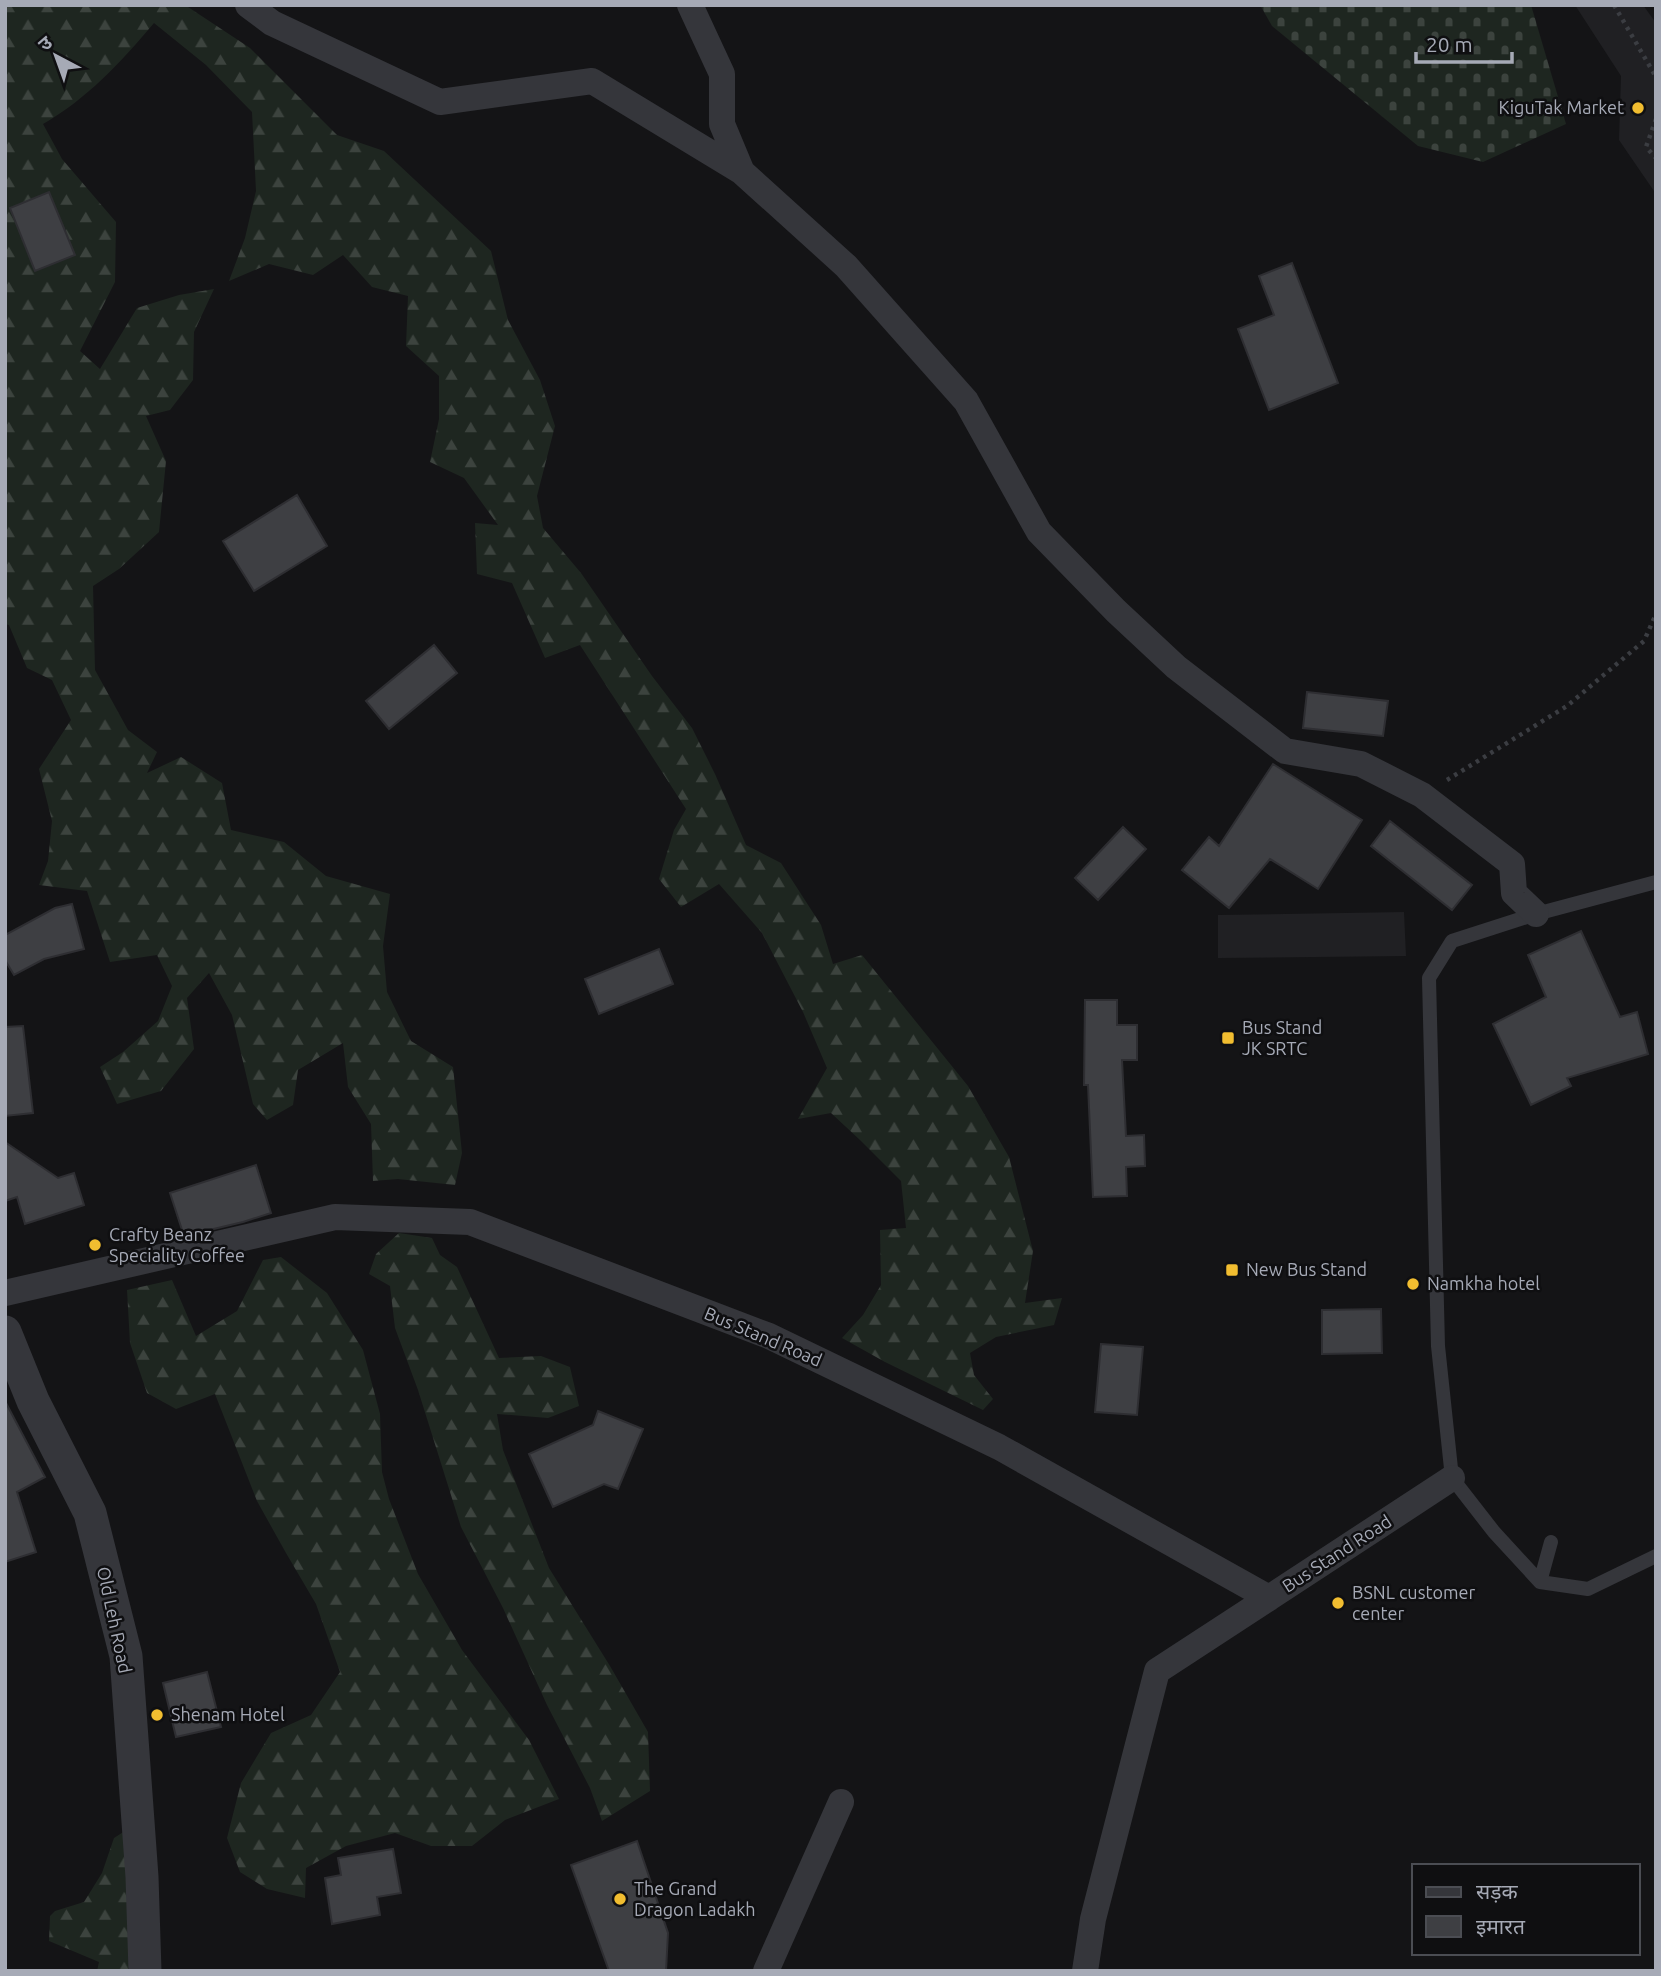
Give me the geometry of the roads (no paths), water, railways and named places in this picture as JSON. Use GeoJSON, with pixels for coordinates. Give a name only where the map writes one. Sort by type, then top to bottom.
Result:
{"type":"FeatureCollection","features":[{"type":"Feature","properties":{"kind":"street"},"geometry":{"type":"LineString","coordinates":[[248,5],[271,23],[440,102],[592,80],[742,172],[846,266],[966,401],[1039,532],[1116,611],[1176,667],[1285,751],[1361,764],[1422,795],[1512,864],[1514,893],[1536,914]]}},
{"type":"Feature","properties":{"kind":"street"},"geometry":{"type":"LineString","coordinates":[[690,5],[722,74],[722,124],[742,172]]}},
{"type":"Feature","properties":{"kind":"street","name":"Bus Stand Road"},"geometry":{"type":"LineString","coordinates":[[5,1293],[335,1217],[470,1222],[769,1335],[999,1447],[1269,1598],[1452,1478]]}},
{"type":"Feature","properties":{"kind":"street","name":"Old Leh Road"},"geometry":{"type":"LineString","coordinates":[[5,1332],[33,1401],[90,1513],[126,1656],[142,1877],[145,1971]]}},
{"type":"Feature","properties":{"kind":"street"},"geometry":{"type":"LineString","coordinates":[[1085,1971],[1093,1919],[1157,1671],[1269,1598]]}},
{"type":"Feature","properties":{"kind":"street"},"geometry":{"type":"LineString","coordinates":[[766,1971],[841,1802]]}},
{"type":"Feature","properties":{"kind":"lane"},"geometry":{"type":"LineString","coordinates":[[1656,881],[1536,914],[1452,941],[1429,978],[1438,1346],[1452,1478],[1494,1532],[1540,1582],[1588,1589],[1656,1556]]}},
{"type":"Feature","properties":{"kind":"lane"},"geometry":{"type":"LineString","coordinates":[[1540,1582],[1551,1542]]}},
{"type":"Feature","properties":{"kind":"place","name":"KiguTak Market"},"geometry":{"type":"Point","coordinates":[1638,108]}},
{"type":"Feature","properties":{"kind":"place","name":"Bus Stand JK SRTC"},"geometry":{"type":"Point","coordinates":[1228,1038]}},
{"type":"Feature","properties":{"kind":"place","name":"Crafty Beanz Speciality Coffee"},"geometry":{"type":"Point","coordinates":[95,1245]}},
{"type":"Feature","properties":{"kind":"place","name":"New Bus Stand"},"geometry":{"type":"Point","coordinates":[1232,1270]}},
{"type":"Feature","properties":{"kind":"place","name":"Namkha hotel"},"geometry":{"type":"Point","coordinates":[1413,1284]}},
{"type":"Feature","properties":{"kind":"place","name":"BSNL customer center"},"geometry":{"type":"Point","coordinates":[1338,1603]}},
{"type":"Feature","properties":{"kind":"place","name":"Shenam Hotel"},"geometry":{"type":"Point","coordinates":[157,1715]}},
{"type":"Feature","properties":{"kind":"place","name":"The Grand Dragon Ladakh"},"geometry":{"type":"Point","coordinates":[620,1899]}}]}
